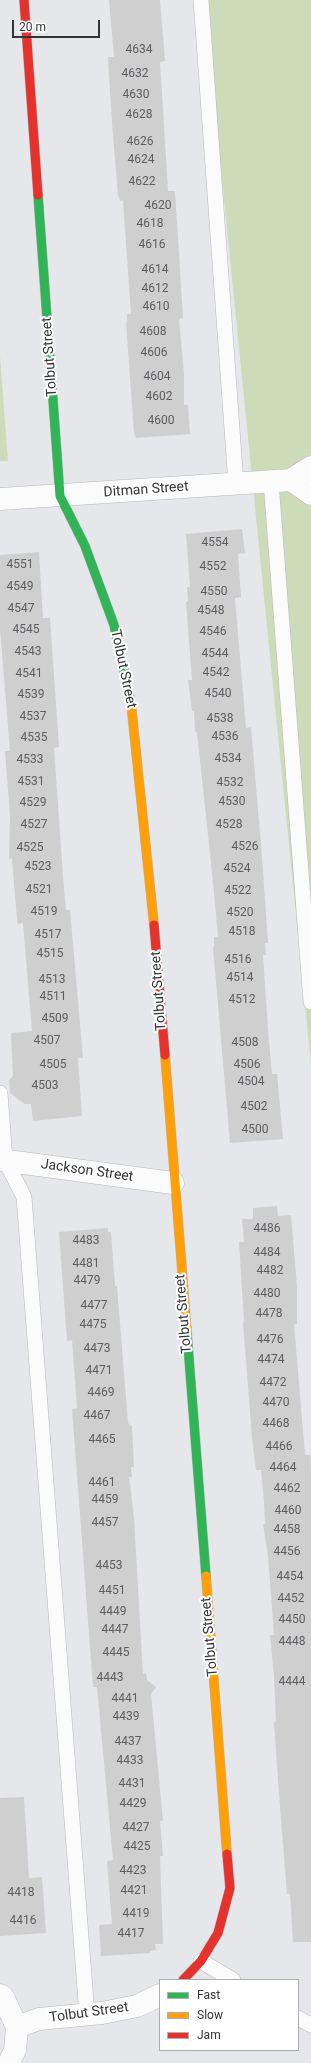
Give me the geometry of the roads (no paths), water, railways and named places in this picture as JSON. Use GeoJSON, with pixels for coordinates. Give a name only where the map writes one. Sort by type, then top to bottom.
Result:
{"type":"FeatureCollection","features":[{"type":"Feature","properties":{"kind":"street","name":"Tolbut Street"},"geometry":{"type":"LineString","coordinates":[[24,0],[60,496],[85,546],[114,625],[132,706],[155,930],[173,1183],[230,1888],[218,1933],[201,1961],[184,1979]]}},
{"type":"Feature","properties":{"kind":"street","name":"Ditman Street"},"geometry":{"type":"LineString","coordinates":[[0,500],[281,481],[311,467]]}},
{"type":"Feature","properties":{"kind":"street"},"geometry":{"type":"LineString","coordinates":[[281,481],[311,494]]}},
{"type":"Feature","properties":{"kind":"street","name":"Jackson Street"},"geometry":{"type":"LineString","coordinates":[[3,1160],[173,1183]]}},
{"type":"Feature","properties":{"kind":"street"},"geometry":{"type":"LineString","coordinates":[[0,1995],[3,1997],[17,2027],[15,2050],[9,2063]]}},
{"type":"Feature","properties":{"kind":"street","name":"Tolbut Street"},"geometry":{"type":"LineString","coordinates":[[17,2027],[39,2019],[86,2015],[137,2006],[159,1995]]}},
{"type":"Feature","properties":{"kind":"lane"},"geometry":{"type":"LineString","coordinates":[[201,0],[236,484]]}},
{"type":"Feature","properties":{"kind":"lane"},"geometry":{"type":"LineString","coordinates":[[281,481],[311,1002]]}},
{"type":"Feature","properties":{"kind":"lane"},"geometry":{"type":"LineString","coordinates":[[0,1093],[3,1160],[24,1197],[86,2015]]}},
{"type":"Feature","properties":{"kind":"lane"},"geometry":{"type":"LineString","coordinates":[[201,1961],[232,1979]]}},
{"type":"Feature","properties":{"kind":"lane"},"geometry":{"type":"LineString","coordinates":[[299,2019],[311,2025]]}}]}
